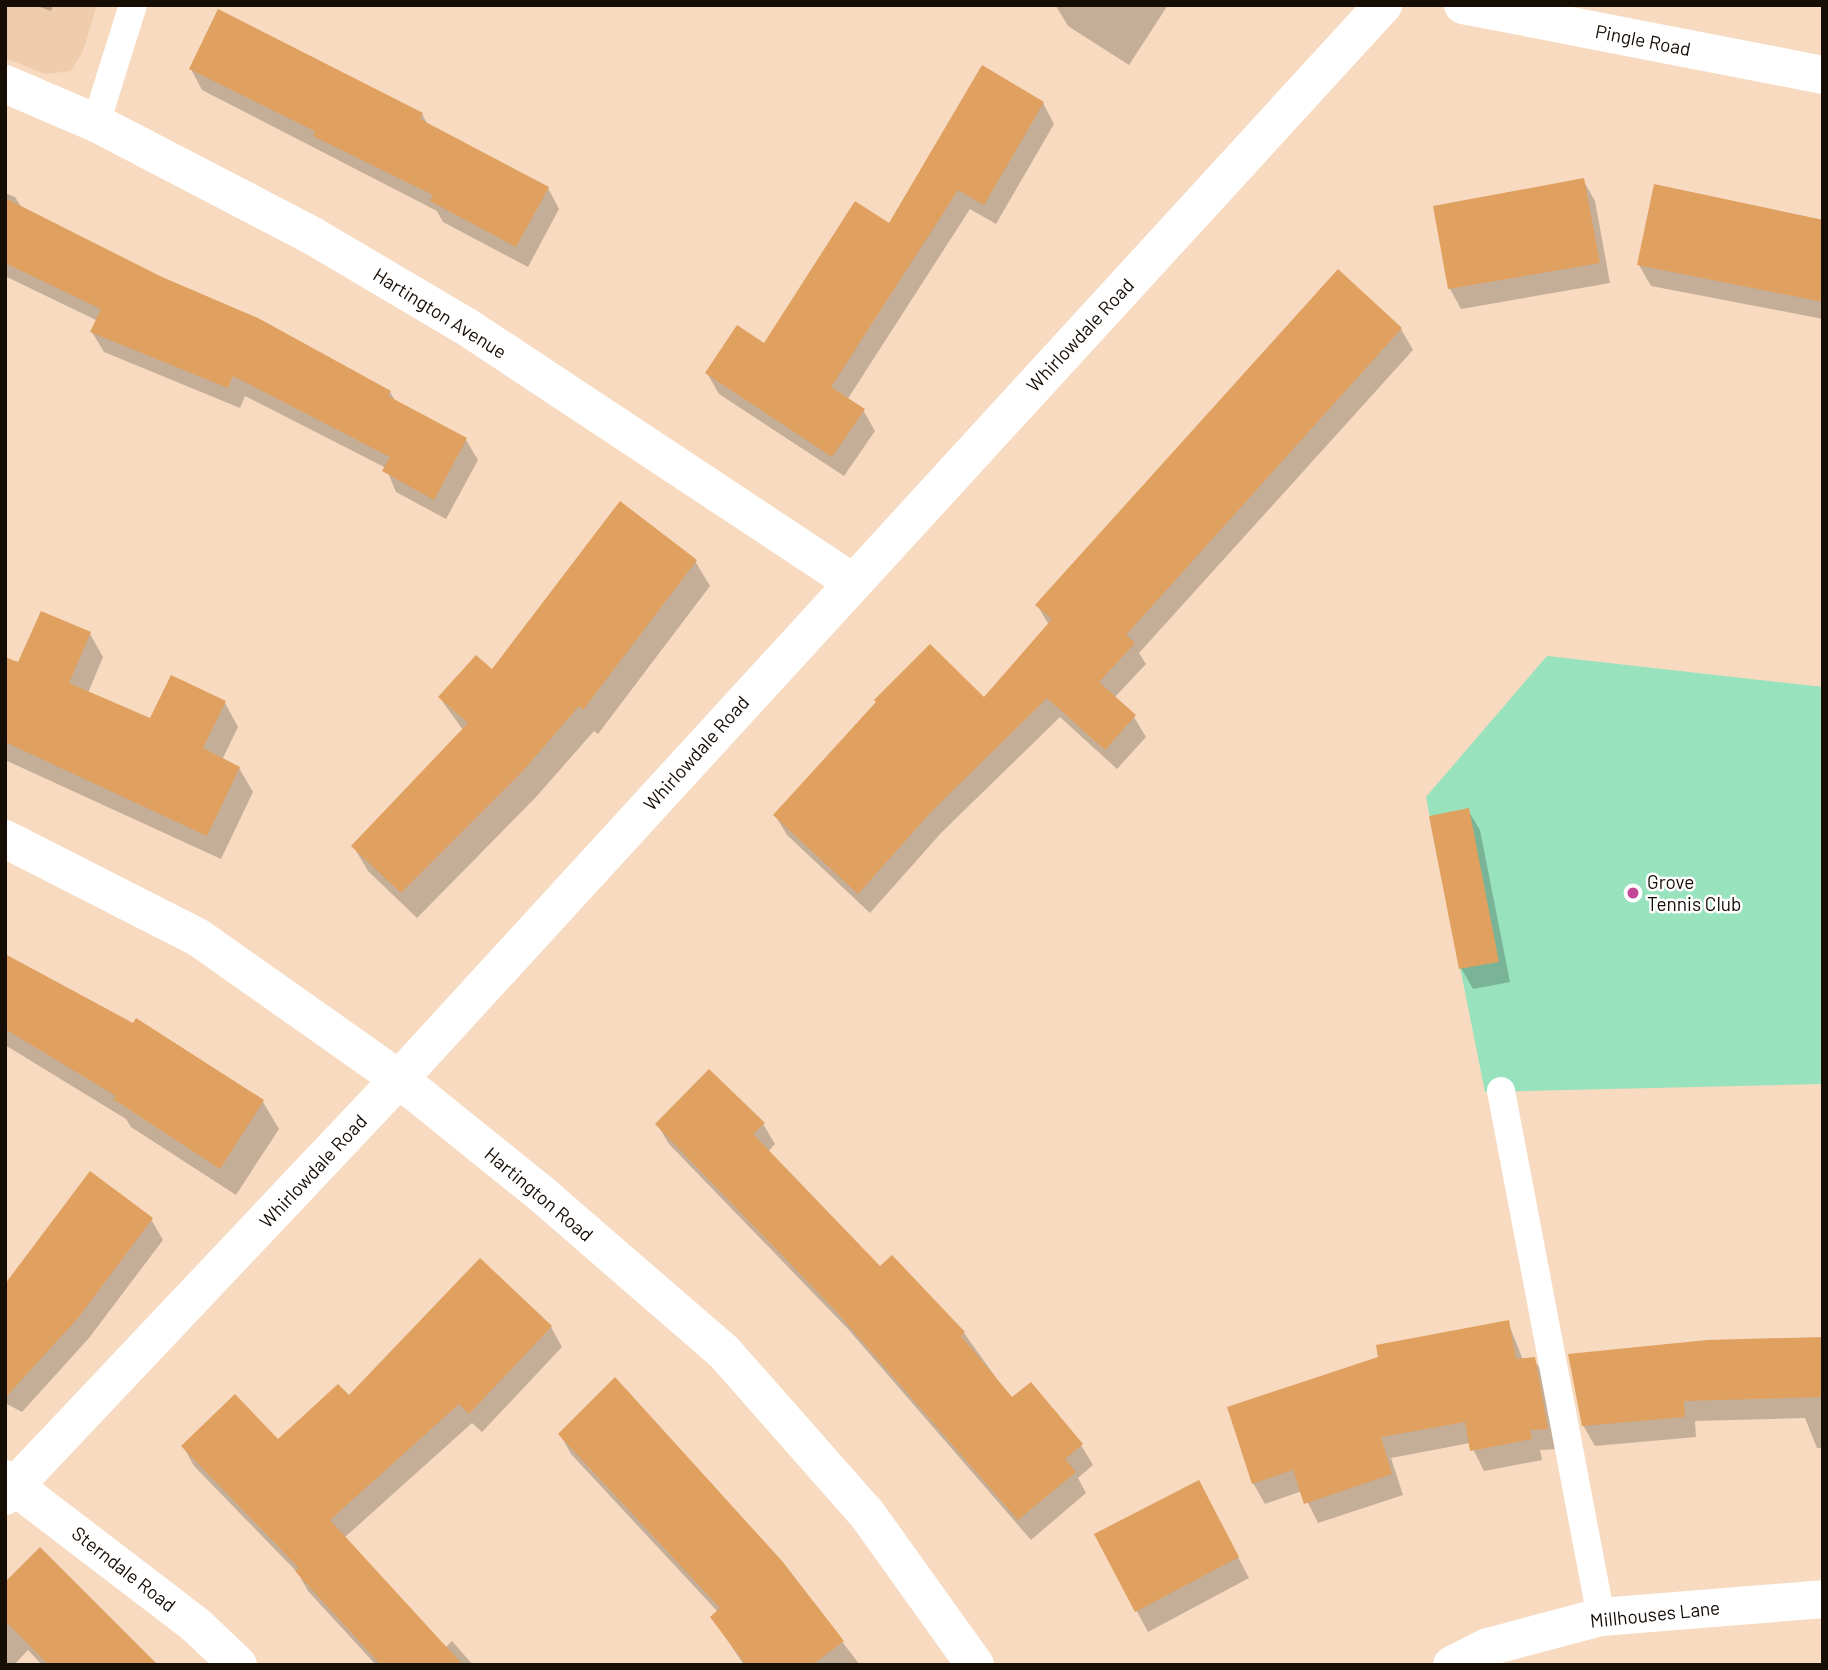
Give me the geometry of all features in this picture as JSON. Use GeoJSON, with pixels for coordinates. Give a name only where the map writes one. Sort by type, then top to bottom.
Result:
{"type":"FeatureCollection","features":[{"type":"Feature","properties":{"kind":"street","name":"Whirlowdale Road"},"geometry":{"type":"LineString","coordinates":[[9,1487],[399,1079],[1383,5]]}},
{"type":"Feature","properties":{"kind":"street","name":"Pingle Road"},"geometry":{"type":"LineString","coordinates":[[1463,5],[1823,75]]}},
{"type":"Feature","properties":{"kind":"street","name":"Hartington Avenue"},"geometry":{"type":"LineString","coordinates":[[5,85],[96,123],[313,236],[467,327],[852,582]]}},
{"type":"Feature","properties":{"kind":"street","name":"Hartington Road"},"geometry":{"type":"LineString","coordinates":[[5,839],[199,938],[399,1079],[724,1353],[867,1514],[975,1665]]}},
{"type":"Feature","properties":{"kind":"street","name":"Sterndale Road"},"geometry":{"type":"LineString","coordinates":[[9,1487],[196,1625],[238,1665]]}},
{"type":"Feature","properties":{"kind":"street","name":"Millhouses Lane"},"geometry":{"type":"LineString","coordinates":[[1452,1665],[1488,1647],[1601,1618],[1823,1599]]}},
{"type":"Feature","properties":{"kind":"lane"},"geometry":{"type":"LineString","coordinates":[[96,123],[133,5]]}},
{"type":"Feature","properties":{"kind":"lane"},"geometry":{"type":"LineString","coordinates":[[1501,1091],[1601,1618]]}},
{"type":"Feature","properties":{"kind":"shaded area"},"geometry":{"type":"Polygon","coordinates":[[[5,5],[97,5],[83,51],[71,71],[45,74],[5,58],[5,5]]]}},
{"type":"Feature","properties":{"kind":"green space","name":"Grove Tennis Club"},"geometry":{"type":"Polygon","coordinates":[[[1547,656],[1823,687],[1823,1084],[1485,1092],[1426,797],[1547,656]]]}},
{"type":"Feature","properties":{"kind":"building"},"geometry":{"type":"Polygon","coordinates":[[[218,9],[423,113],[420,119],[549,187],[516,247],[430,201],[433,195],[313,136],[315,131],[189,69],[218,9]]]}},
{"type":"Feature","properties":{"kind":"building"},"geometry":{"type":"Polygon","coordinates":[[[982,65],[1044,102],[984,205],[958,190],[831,387],[865,409],[832,457],[705,373],[737,325],[764,343],[855,201],[889,223],[982,65]]]}},
{"type":"Feature","properties":{"kind":"building"},"geometry":{"type":"Polygon","coordinates":[[[1584,178],[1600,263],[1448,289],[1433,206],[1584,178]]]}},
{"type":"Feature","properties":{"kind":"building"},"geometry":{"type":"Polygon","coordinates":[[[1654,184],[1823,220],[1823,302],[1637,265],[1654,184]]]}},
{"type":"Feature","properties":{"kind":"building"},"geometry":{"type":"Polygon","coordinates":[[[5,198],[162,277],[258,318],[391,391],[388,396],[467,438],[434,500],[382,471],[390,457],[233,376],[228,388],[90,332],[101,309],[5,263],[5,198]]]}},
{"type":"Feature","properties":{"kind":"building"},"geometry":{"type":"Polygon","coordinates":[[[1338,269],[1402,328],[1126,635],[1135,643],[1099,682],[1136,715],[1105,750],[1047,698],[930,813],[858,894],[773,815],[876,702],[874,700],[930,644],[984,697],[1052,619],[1035,605],[1338,269]]]}},
{"type":"Feature","properties":{"kind":"building"},"geometry":{"type":"Polygon","coordinates":[[[620,501],[697,560],[583,710],[579,706],[522,772],[401,893],[351,846],[468,723],[438,697],[476,655],[492,669],[620,501]]]}},
{"type":"Feature","properties":{"kind":"building"},"geometry":{"type":"Polygon","coordinates":[[[41,611],[91,632],[69,683],[150,718],[171,675],[226,701],[203,748],[240,767],[207,836],[5,742],[5,657],[18,662],[41,611]]]}},
{"type":"Feature","properties":{"kind":"building"},"geometry":{"type":"Polygon","coordinates":[[[1469,808],[1499,962],[1459,969],[1429,816],[1469,808]]]}},
{"type":"Feature","properties":{"kind":"building"},"geometry":{"type":"Polygon","coordinates":[[[5,954],[133,1023],[136,1018],[264,1100],[220,1169],[113,1099],[116,1096],[5,1029],[5,954]]]}},
{"type":"Feature","properties":{"kind":"building"},"geometry":{"type":"Polygon","coordinates":[[[709,1069],[765,1123],[753,1134],[880,1266],[892,1255],[965,1332],[961,1336],[1012,1397],[1031,1382],[1083,1444],[1065,1459],[1076,1472],[1018,1520],[834,1309],[655,1124],[709,1069]]]}},
{"type":"Feature","properties":{"kind":"building"},"geometry":{"type":"Polygon","coordinates":[[[90,1171],[153,1218],[78,1318],[5,1398],[5,1284],[90,1171]]]}},
{"type":"Feature","properties":{"kind":"building"},"geometry":{"type":"Polygon","coordinates":[[[480,1258],[552,1326],[469,1414],[459,1404],[330,1520],[463,1665],[381,1665],[295,1571],[299,1568],[181,1446],[235,1394],[278,1439],[338,1384],[349,1395],[480,1258]]]}},
{"type":"Feature","properties":{"kind":"building"},"geometry":{"type":"Polygon","coordinates":[[[1509,1320],[1516,1359],[1535,1357],[1548,1429],[1530,1430],[1532,1439],[1470,1451],[1465,1422],[1381,1437],[1392,1474],[1304,1504],[1293,1470],[1252,1484],[1227,1407],[1378,1357],[1376,1345],[1509,1320]]]}},
{"type":"Feature","properties":{"kind":"building"},"geometry":{"type":"Polygon","coordinates":[[[1823,1337],[1823,1397],[1684,1401],[1685,1417],[1582,1426],[1568,1354],[1707,1340],[1823,1337]]]}},
{"type":"Feature","properties":{"kind":"building"},"geometry":{"type":"Polygon","coordinates":[[[615,1377],[782,1561],[844,1641],[812,1665],[746,1665],[710,1617],[720,1608],[558,1434],[615,1377]]]}},
{"type":"Feature","properties":{"kind":"building"},"geometry":{"type":"Polygon","coordinates":[[[1199,1480],[1239,1557],[1135,1612],[1094,1534],[1199,1480]]]}},
{"type":"Feature","properties":{"kind":"building"},"geometry":{"type":"Polygon","coordinates":[[[40,1547],[158,1665],[49,1665],[5,1621],[5,1582],[40,1547]]]}},
{"type":"Feature","properties":{"kind":"place","name":"Grove Tennis Club"},"geometry":{"type":"Point","coordinates":[1633,893]}}]}
